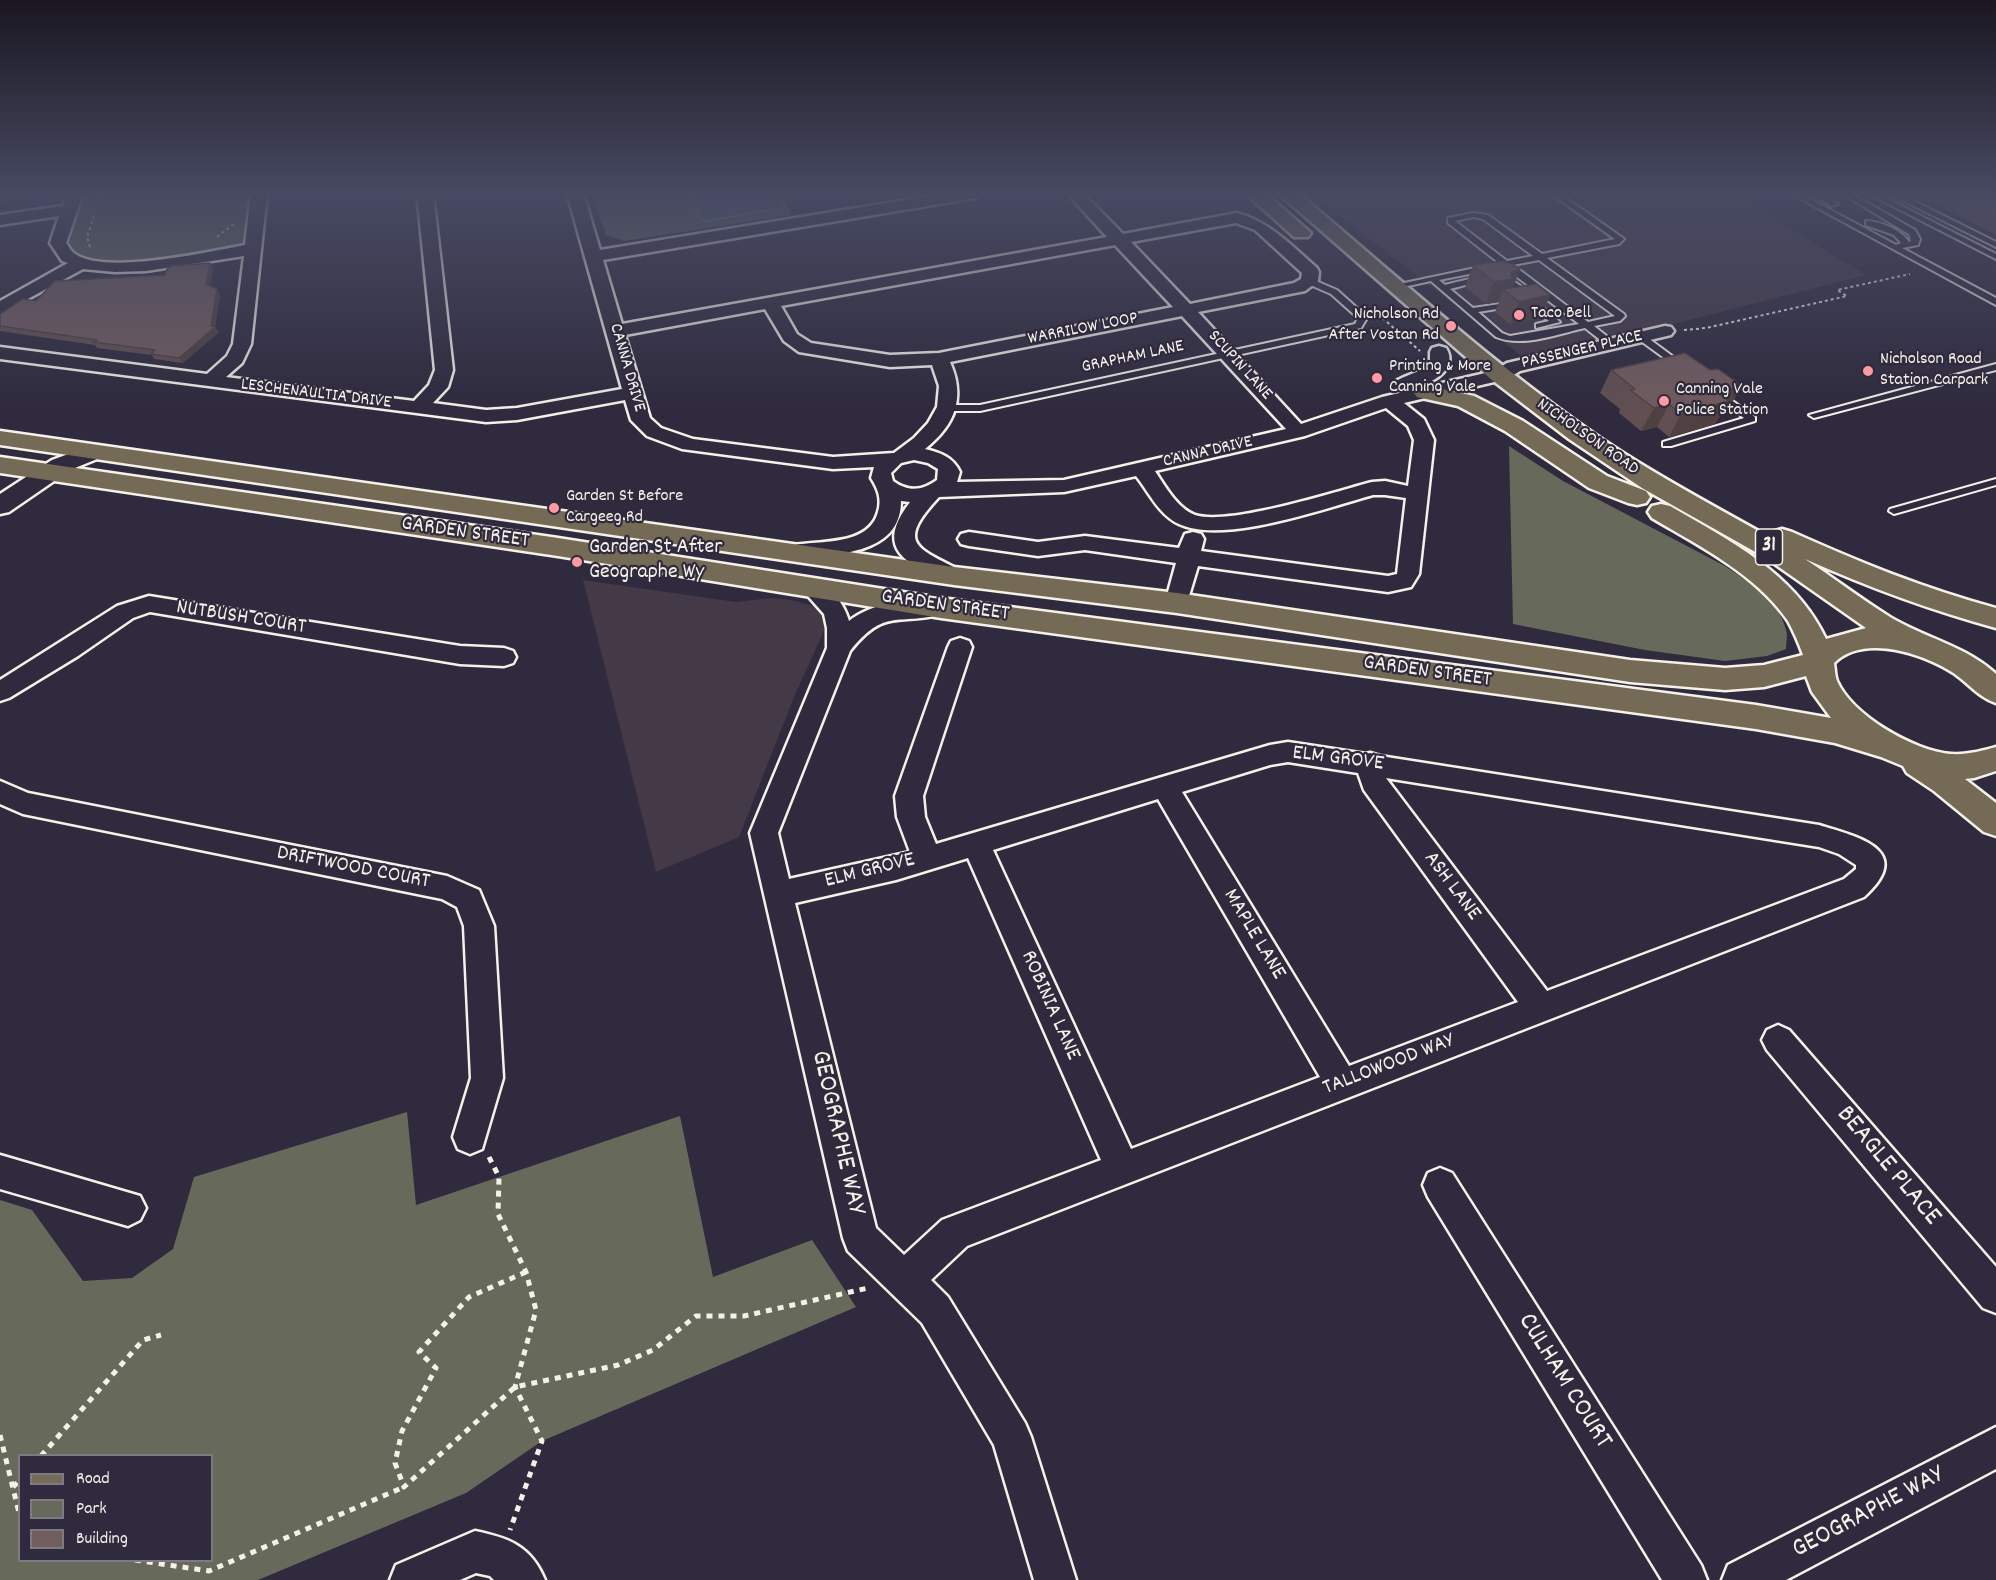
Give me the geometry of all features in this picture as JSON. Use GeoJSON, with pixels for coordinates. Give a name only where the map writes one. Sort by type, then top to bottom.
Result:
{"type":"FeatureCollection","features":[{"type":"Feature","properties":{"kind":"main road","name":"NICHOLSON ROAD"},"geometry":{"type":"LineString","coordinates":[[1372,267],[1500,375],[1578,434],[1644,490],[1756,571],[1777,589],[1798,615],[1820,660]]}},
{"type":"Feature","properties":{"kind":"main road","name":"NICHOLSON ROAD"},"geometry":{"type":"LineString","coordinates":[[1421,337],[1525,422],[1644,490],[1757,540],[1880,624],[1918,644],[1996,663]]}},
{"type":"Feature","properties":{"kind":"main road"},"geometry":{"type":"LineString","coordinates":[[1425,392],[1457,397],[1481,408],[1514,426],[1598,482],[1644,490]]}},
{"type":"Feature","properties":{"kind":"main road","name":"GARDEN STREET"},"geometry":{"type":"LineString","coordinates":[[0,438],[954,576],[1177,603],[1225,612],[1683,677],[1725,679],[1764,676],[1820,660]]}},
{"type":"Feature","properties":{"kind":"main road","name":"GARDEN STREET"},"geometry":{"type":"LineString","coordinates":[[11,467],[446,531],[941,608],[1790,722],[1835,731],[1894,750]]}},
{"type":"Feature","properties":{"kind":"main road"},"geometry":{"type":"LineString","coordinates":[[337,487],[328,496],[332,502],[405,518],[446,531]]}},
{"type":"Feature","properties":{"kind":"main road","name":"31"},"geometry":{"type":"LineString","coordinates":[[1644,490],[1876,580],[1937,602],[1996,618]]}},
{"type":"Feature","properties":{"kind":"main road"},"geometry":{"type":"LineString","coordinates":[[1225,612],[1287,635],[1397,652],[1422,665],[1424,672]]}},
{"type":"Feature","properties":{"kind":"main road","name":"31"},"geometry":{"type":"LineString","coordinates":[[1996,692],[1969,668],[1918,644],[1886,638],[1857,638],[1835,646],[1820,660],[1822,683],[1836,704],[1858,726],[1894,750],[1932,762],[1965,766],[1996,759]]}},
{"type":"Feature","properties":{"kind":"main road"},"geometry":{"type":"LineString","coordinates":[[1894,750],[1946,782],[1996,822]]}},
{"type":"Feature","properties":{"kind":"street"},"geometry":{"type":"LineString","coordinates":[[0,309],[75,267]]}},
{"type":"Feature","properties":{"kind":"street"},"geometry":{"type":"LineString","coordinates":[[94,267],[137,267]]}},
{"type":"Feature","properties":{"kind":"street"},"geometry":{"type":"LineString","coordinates":[[210,381],[240,353],[251,267]]}},
{"type":"Feature","properties":{"kind":"street"},"geometry":{"type":"LineString","coordinates":[[418,408],[441,382],[444,370],[433,267]]}},
{"type":"Feature","properties":{"kind":"street","name":"CANNA DRIVE"},"geometry":{"type":"LineString","coordinates":[[597,267],[641,420],[654,432],[689,445],[833,464],[885,484]]}},
{"type":"Feature","properties":{"kind":"street"},"geometry":{"type":"LineString","coordinates":[[615,331],[974,267]]}},
{"type":"Feature","properties":{"kind":"street","name":"SCUPIN LANE"},"geometry":{"type":"LineString","coordinates":[[1146,267],[1291,424]]}},
{"type":"Feature","properties":{"kind":"street"},"geometry":{"type":"LineString","coordinates":[[1305,267],[1311,272],[1309,281]]}},
{"type":"Feature","properties":{"kind":"street","name":"WARRILOW LOOP"},"geometry":{"type":"LineString","coordinates":[[771,304],[790,337],[806,348],[890,361],[939,359],[1299,287],[1309,281]]}},
{"type":"Feature","properties":{"kind":"street","name":"PASSENGER PLACE"},"geometry":{"type":"LineString","coordinates":[[1474,382],[1500,375],[1514,367],[1665,331]]}},
{"type":"Feature","properties":{"kind":"street","name":"CANNA DRIVE"},"geometry":{"type":"LineString","coordinates":[[945,465],[998,479],[1047,478],[1291,424],[1318,416],[1362,395],[1426,378],[1439,367],[1439,352]]}},
{"type":"Feature","properties":{"kind":"street","name":"LESCHENAULTIA DRIVE"},"geometry":{"type":"LineString","coordinates":[[0,353],[418,408],[500,416],[632,393]]}},
{"type":"Feature","properties":{"kind":"street"},"geometry":{"type":"LineString","coordinates":[[939,359],[949,386],[941,417],[945,465],[949,477],[945,484],[934,491],[911,515],[906,524],[904,541],[915,557],[954,576]]}},
{"type":"Feature","properties":{"kind":"street","name":"CANNA DRIVE"},"geometry":{"type":"LineString","coordinates":[[934,491],[973,487],[1042,489],[1064,486],[1298,432],[1389,401],[1474,382]]}},
{"type":"Feature","properties":{"kind":"street"},"geometry":{"type":"LineString","coordinates":[[969,539],[1038,549],[1085,543],[1388,584],[1403,582],[1408,574],[1424,440],[1417,423],[1389,401]]}},
{"type":"Feature","properties":{"kind":"street"},"geometry":{"type":"LineString","coordinates":[[791,552],[849,546],[872,538],[886,522],[891,502],[882,471],[899,457],[918,446],[941,417]]}},
{"type":"Feature","properties":{"kind":"street"},"geometry":{"type":"LineString","coordinates":[[0,489],[11,467],[30,459],[34,443]]}},
{"type":"Feature","properties":{"kind":"street"},"geometry":{"type":"LineString","coordinates":[[0,506],[48,472],[93,452]]}},
{"type":"Feature","properties":{"kind":"street"},"geometry":{"type":"LineString","coordinates":[[899,457],[924,454],[945,465]]}},
{"type":"Feature","properties":{"kind":"street","name":"CANNA DRIVE"},"geometry":{"type":"LineString","coordinates":[[833,464],[899,457]]}},
{"type":"Feature","properties":{"kind":"street"},"geometry":{"type":"LineString","coordinates":[[1142,468],[1177,513],[1199,524],[1209,525],[1242,522],[1372,489],[1418,494]]}},
{"type":"Feature","properties":{"kind":"street"},"geometry":{"type":"LineString","coordinates":[[885,484],[909,496],[934,491]]}},
{"type":"Feature","properties":{"kind":"street"},"geometry":{"type":"LineString","coordinates":[[1177,603],[1199,524]]}},
{"type":"Feature","properties":{"kind":"street","name":"GEOGRAPHE WAY"},"geometry":{"type":"LineString","coordinates":[[813,588],[834,608],[838,622],[839,648]]}},
{"type":"Feature","properties":{"kind":"street","name":"NUTBUSH COURT"},"geometry":{"type":"LineString","coordinates":[[0,692],[69,650],[124,612],[149,604],[460,655],[504,657]]}},
{"type":"Feature","properties":{"kind":"street","name":"GEOGRAPHE WAY"},"geometry":{"type":"LineString","coordinates":[[941,608],[878,613],[867,618],[852,630],[839,648],[764,832],[861,1238],[935,1310],[1011,1437],[1055,1580]]}},
{"type":"Feature","properties":{"kind":"street"},"geometry":{"type":"LineString","coordinates":[[927,858],[910,818],[909,796],[960,647]]}},
{"type":"Feature","properties":{"kind":"street","name":"ELM GROVE"},"geometry":{"type":"LineString","coordinates":[[779,894],[896,868],[1164,786],[1270,755],[1288,752],[1819,836],[1848,845],[1870,859]]}},
{"type":"Feature","properties":{"kind":"street","name":"ASH LANE"},"geometry":{"type":"LineString","coordinates":[[1370,764],[1373,783],[1541,1008]]}},
{"type":"Feature","properties":{"kind":"street","name":"MAPLE LANE"},"geometry":{"type":"LineString","coordinates":[[1164,786],[1342,1085]]}},
{"type":"Feature","properties":{"kind":"street","name":"DRIFTWOOD COURT"},"geometry":{"type":"LineString","coordinates":[[0,792],[23,803],[447,888],[469,899],[479,926],[487,1078],[470,1137]]}},
{"type":"Feature","properties":{"kind":"street","name":"ROBINIA LANE"},"geometry":{"type":"LineString","coordinates":[[976,843],[1122,1168]]}},
{"type":"Feature","properties":{"kind":"street","name":"TALLOWOOD WAY"},"geometry":{"type":"LineString","coordinates":[[904,1280],[955,1233],[1854,888],[1870,874],[1870,859]]}},
{"type":"Feature","properties":{"kind":"street","name":"BEAGLE PLACE"},"geometry":{"type":"LineString","coordinates":[[1778,1040],[1996,1295]]}},
{"type":"Feature","properties":{"kind":"street"},"geometry":{"type":"LineString","coordinates":[[0,1172],[128,1208]]}},
{"type":"Feature","properties":{"kind":"street","name":"CULHAM COURT"},"geometry":{"type":"LineString","coordinates":[[1440,1185],[1686,1580]]}},
{"type":"Feature","properties":{"kind":"street","name":"GEOGRAPHE WAY"},"geometry":{"type":"LineString","coordinates":[[1743,1580],[1996,1447]]}},
{"type":"Feature","properties":{"kind":"street"},"geometry":{"type":"LineString","coordinates":[[411,1580],[475,1552],[512,1568]]}},
{"type":"Feature","properties":{"kind":"lane"},"geometry":{"type":"LineString","coordinates":[[1394,286],[1491,267]]}},
{"type":"Feature","properties":{"kind":"lane"},"geometry":{"type":"LineString","coordinates":[[1509,267],[1611,344]]}},
{"type":"Feature","properties":{"kind":"lane"},"geometry":{"type":"LineString","coordinates":[[1432,278],[1499,335],[1509,339],[1518,339],[1621,316],[1554,267]]}},
{"type":"Feature","properties":{"kind":"lane"},"geometry":{"type":"LineString","coordinates":[[1932,267],[1996,302]]}},
{"type":"Feature","properties":{"kind":"lane"},"geometry":{"type":"LineString","coordinates":[[1444,288],[1499,277],[1509,279],[1523,293],[1470,311]]}},
{"type":"Feature","properties":{"kind":"lane","name":"GRAPHAM LANE"},"geometry":{"type":"LineString","coordinates":[[941,417],[1358,326],[1363,318],[1334,292],[1309,281]]}},
{"type":"Feature","properties":{"kind":"lane"},"geometry":{"type":"LineString","coordinates":[[1470,311],[1530,301],[1556,322],[1499,335]]}},
{"type":"Feature","properties":{"kind":"lane"},"geometry":{"type":"LineString","coordinates":[[1470,311],[1506,311]]}},
{"type":"Feature","properties":{"kind":"lane"},"geometry":{"type":"LineString","coordinates":[[1641,337],[1682,367],[1665,368]]}},
{"type":"Feature","properties":{"kind":"lane"},"geometry":{"type":"LineString","coordinates":[[1814,416],[1996,367]]}},
{"type":"Feature","properties":{"kind":"lane"},"geometry":{"type":"LineString","coordinates":[[1667,444],[1752,419],[1709,387]]}},
{"type":"Feature","properties":{"kind":"lane"},"geometry":{"type":"LineString","coordinates":[[1894,511],[1996,482]]}},
{"type":"Feature","properties":{"kind":"path"},"geometry":{"type":"LineString","coordinates":[[1665,331],[1706,328],[1847,296],[1837,290],[1917,272],[1909,267]]}},
{"type":"Feature","properties":{"kind":"path"},"geometry":{"type":"LineString","coordinates":[[470,1137],[493,1162],[499,1177],[498,1214],[526,1272],[536,1310],[515,1387],[542,1441],[512,1568]]}},
{"type":"Feature","properties":{"kind":"path"},"geometry":{"type":"LineString","coordinates":[[404,1487],[395,1463],[402,1431],[436,1368],[418,1352],[469,1298],[526,1272]]}},
{"type":"Feature","properties":{"kind":"path"},"geometry":{"type":"LineString","coordinates":[[148,1562],[209,1571],[404,1487],[515,1387],[618,1365],[653,1350],[696,1317],[744,1316],[904,1280]]}},
{"type":"Feature","properties":{"kind":"path"},"geometry":{"type":"LineString","coordinates":[[42,1454],[143,1340],[161,1335]]}},
{"type":"Feature","properties":{"kind":"path"},"geometry":{"type":"LineString","coordinates":[[0,1435],[18,1509]]}},
{"type":"Feature","properties":{"kind":"path"},"geometry":{"type":"LineString","coordinates":[[13,1488],[18,1482]]}},
{"type":"Feature","properties":{"kind":"shaded area"},"geometry":{"type":"Polygon","coordinates":[[[1406,267],[1852,267],[1866,275],[1528,361],[1406,267]]]}},
{"type":"Feature","properties":{"kind":"shaded area"},"geometry":{"type":"Polygon","coordinates":[[[583,580],[736,602],[771,598],[792,600],[813,606],[823,615],[825,627],[823,633],[794,697],[739,837],[656,872],[583,580]]]}},
{"type":"Feature","properties":{"kind":"green space"},"geometry":{"type":"Polygon","coordinates":[[[1509,446],[1563,481],[1725,566],[1743,579],[1762,593],[1777,610],[1787,632],[1786,649],[1767,656],[1725,661],[1645,650],[1513,624],[1509,446]]]}},
{"type":"Feature","properties":{"kind":"green space"},"geometry":{"type":"Polygon","coordinates":[[[407,1112],[416,1205],[680,1116],[713,1277],[812,1240],[856,1307],[542,1441],[466,1493],[258,1580],[0,1580],[0,1200],[32,1210],[83,1281],[132,1278],[173,1249],[194,1177],[407,1112]]]}},
{"type":"Feature","properties":{"kind":"building"},"geometry":{"type":"Polygon","coordinates":[[[171,267],[209,267],[206,284],[217,289],[211,326],[215,327],[179,358],[151,354],[155,350],[0,326],[0,314],[23,299],[36,301],[55,281],[165,275],[171,267]]]}},
{"type":"Feature","properties":{"kind":"building"},"geometry":{"type":"Polygon","coordinates":[[[1475,267],[1516,267],[1520,269],[1511,273],[1512,279],[1494,282],[1475,267]]]}},
{"type":"Feature","properties":{"kind":"building"},"geometry":{"type":"Polygon","coordinates":[[[1536,284],[1550,295],[1519,302],[1503,289],[1536,284]]]}},
{"type":"Feature","properties":{"kind":"building"},"geometry":{"type":"Polygon","coordinates":[[[1685,353],[1710,370],[1718,369],[1742,386],[1717,392],[1729,401],[1681,414],[1669,404],[1654,408],[1630,390],[1635,389],[1611,370],[1685,353]]]}},
{"type":"Feature","properties":{"kind":"place","name":"Taco Bell"},"geometry":{"type":"Point","coordinates":[1519,315]}},
{"type":"Feature","properties":{"kind":"place","name":"Nicholson Rd After Vostan Rd"},"geometry":{"type":"Point","coordinates":[1451,326]}},
{"type":"Feature","properties":{"kind":"place","name":"Nicholson Road Station Carpark"},"geometry":{"type":"Point","coordinates":[1868,371]}},
{"type":"Feature","properties":{"kind":"place","name":"Printing & More Canning Vale"},"geometry":{"type":"Point","coordinates":[1377,378]}},
{"type":"Feature","properties":{"kind":"place","name":"Canning Vale Police Station"},"geometry":{"type":"Point","coordinates":[1664,401]}},
{"type":"Feature","properties":{"kind":"place","name":"Garden St Before Cargeeg Rd"},"geometry":{"type":"Point","coordinates":[554,508]}},
{"type":"Feature","properties":{"kind":"place","name":"Garden St After Geographe Wy"},"geometry":{"type":"Point","coordinates":[577,562]}}]}
